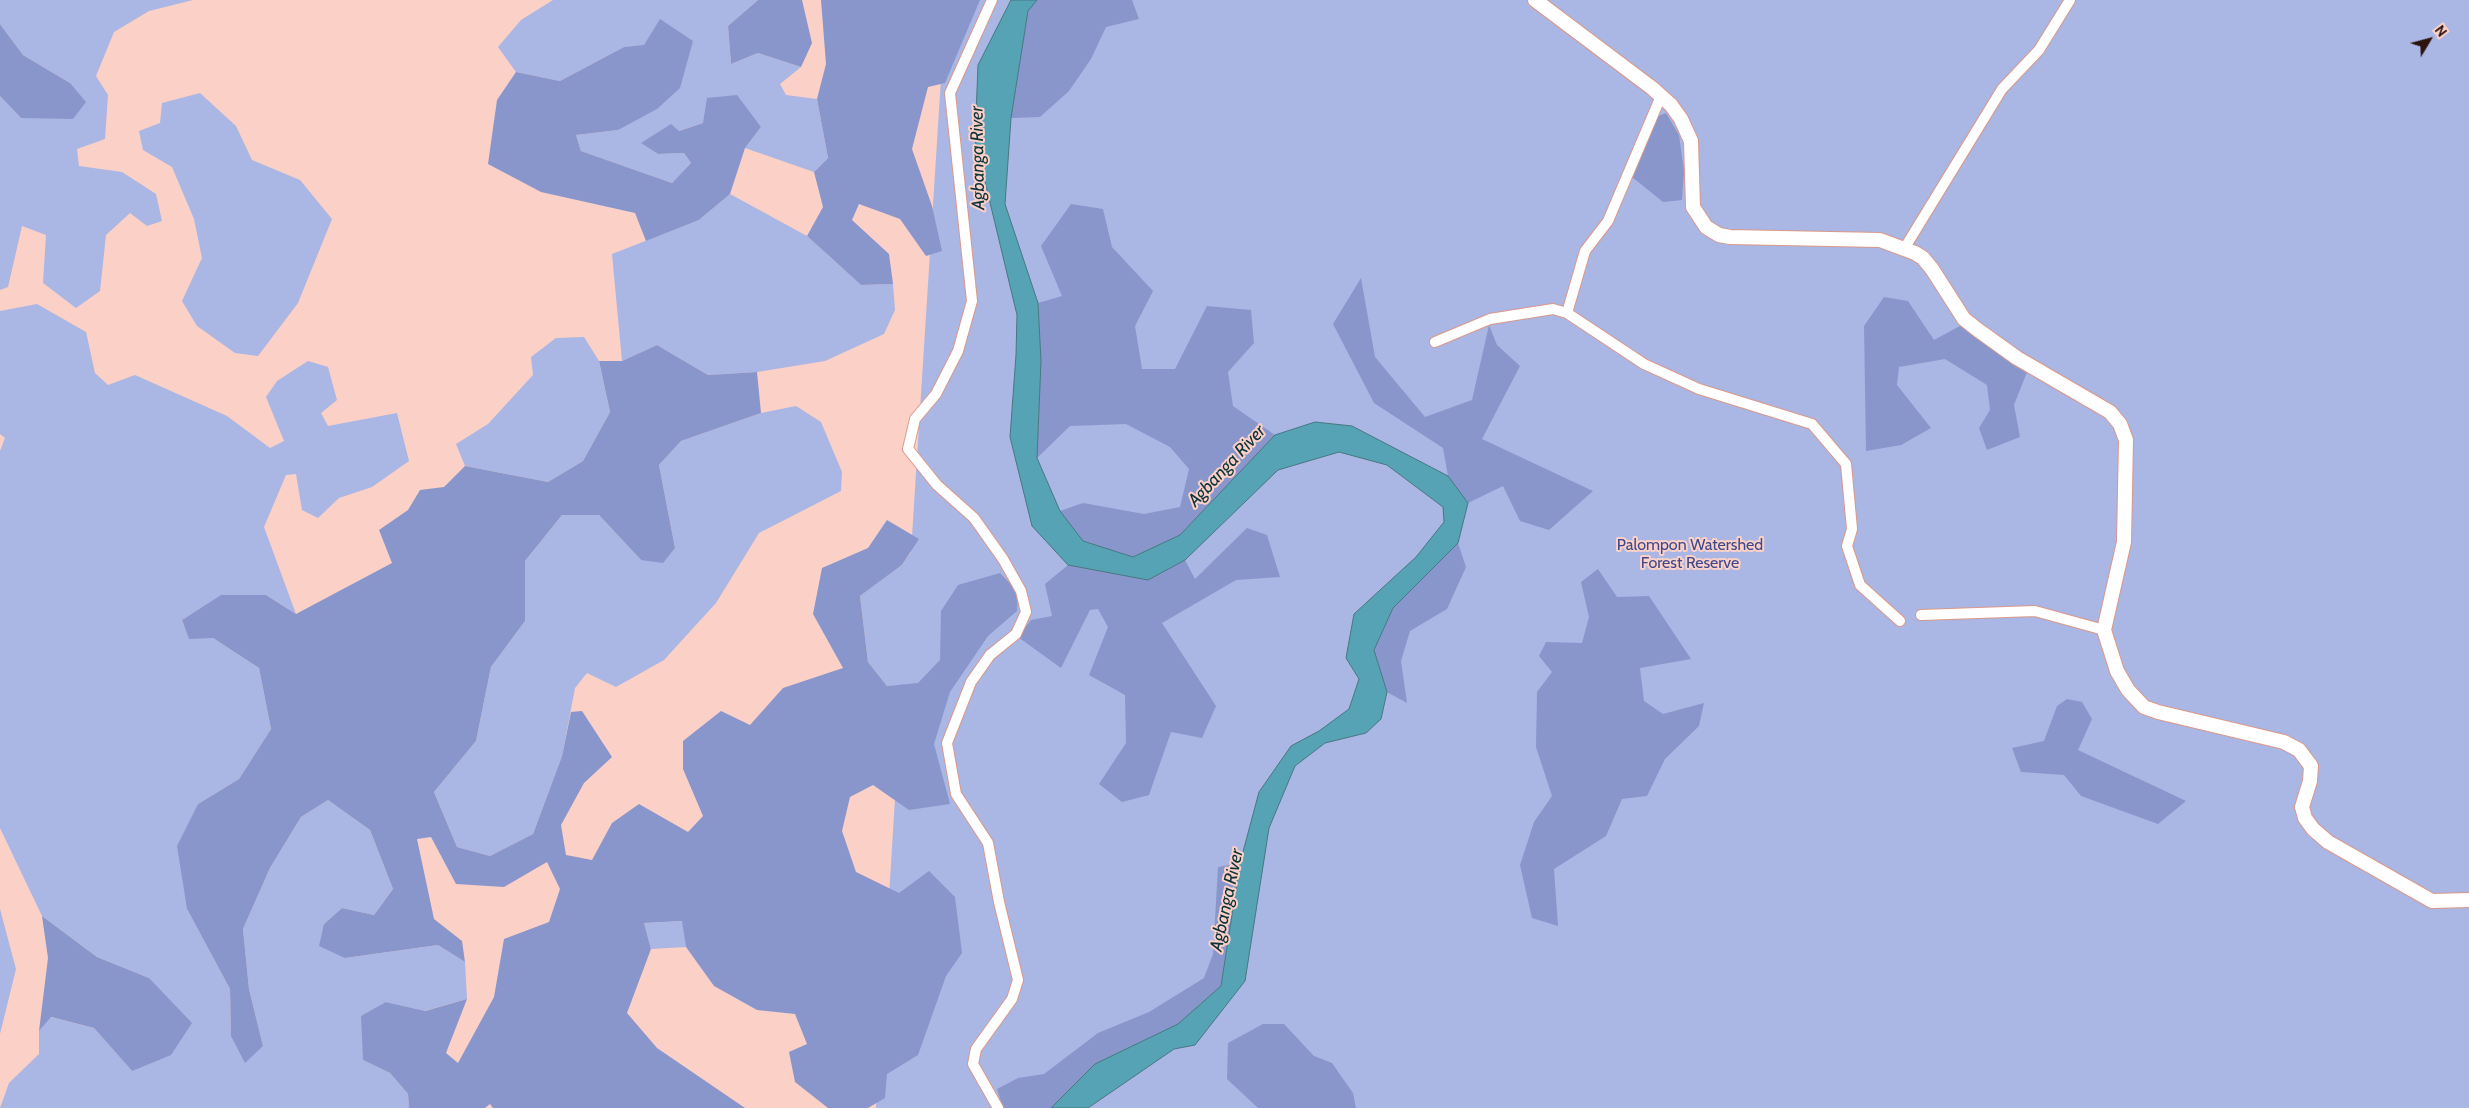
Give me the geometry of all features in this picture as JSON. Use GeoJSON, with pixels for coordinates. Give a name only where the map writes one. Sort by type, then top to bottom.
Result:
{"type":"FeatureCollection","features":[{"type":"Feature","properties":{"kind":"main road"},"geometry":{"type":"LineString","coordinates":[[1536,0],[1671,105],[1691,141],[1693,207],[1706,227],[1719,235],[1730,237],[1880,240],[1904,248],[1923,258],[1964,319],[2017,358],[2098,403],[2110,412],[2120,424],[2126,440],[2124,542],[2104,630],[2117,671],[2128,690],[2144,707],[2158,712],[2284,742],[2299,750],[2311,766],[2310,780],[2302,807],[2305,818],[2313,829],[2328,842],[2432,901],[2469,900]]}},
{"type":"Feature","properties":{"kind":"street"},"geometry":{"type":"LineString","coordinates":[[992,0],[950,93],[972,302],[958,351],[936,394],[914,418],[908,449],[937,485],[974,518],[1003,559],[1020,591],[1026,612],[1016,634],[990,655],[971,682],[947,743],[956,794],[988,843],[999,902],[1018,980],[1012,998],[976,1049],[973,1064],[998,1108]]}},
{"type":"Feature","properties":{"kind":"street"},"geometry":{"type":"LineString","coordinates":[[1904,248],[2002,89],[2038,50],[2070,0]]}},
{"type":"Feature","properties":{"kind":"street"},"geometry":{"type":"LineString","coordinates":[[1567,313],[1585,251],[1608,221],[1661,96]]}},
{"type":"Feature","properties":{"kind":"street"},"geometry":{"type":"LineString","coordinates":[[1435,342],[1490,319],[1553,309],[1567,313],[1644,364],[1699,389],[1812,424],[1846,464],[1852,529],[1847,546],[1860,585],[1900,621]]}},
{"type":"Feature","properties":{"kind":"street"},"geometry":{"type":"LineString","coordinates":[[1921,615],[2035,611],[2104,630]]}},
{"type":"Feature","properties":{"kind":"green space"},"geometry":{"type":"Polygon","coordinates":[[[0,0],[193,0],[149,11],[114,32],[96,76],[108,95],[105,139],[77,149],[79,166],[122,172],[156,194],[162,221],[147,226],[130,213],[106,235],[100,291],[76,308],[43,283],[46,235],[22,226],[8,287],[0,290],[0,96],[21,118],[70,83],[23,55],[0,24],[0,0]]]}},
{"type":"Feature","properties":{"kind":"green space"},"geometry":{"type":"Polygon","coordinates":[[[553,0],[758,0],[728,26],[731,64],[758,53],[801,67],[780,84],[786,95],[817,99],[828,158],[814,172],[745,148],[761,127],[703,123],[642,143],[658,154],[684,153],[691,163],[672,183],[581,151],[576,135],[618,130],[660,20],[644,46],[624,47],[560,81],[516,72],[498,47],[521,20],[553,0]]]}},
{"type":"Feature","properties":{"kind":"green space","name":"Palompon Watershed Forest Reserve"},"geometry":{"type":"Polygon","coordinates":[[[946,0],[2469,0],[2469,1108],[876,1108],[902,685],[887,686],[868,662],[860,596],[902,565],[911,552],[946,0]]]}},
{"type":"Feature","properties":{"kind":"green space"},"geometry":{"type":"Polygon","coordinates":[[[200,93],[236,126],[252,160],[300,180],[332,219],[298,303],[258,356],[235,353],[197,326],[182,301],[202,258],[194,219],[172,167],[143,150],[139,131],[160,123],[162,103],[200,93]]]}},
{"type":"Feature","properties":{"kind":"green space"},"geometry":{"type":"Polygon","coordinates":[[[730,194],[807,236],[861,285],[893,284],[895,310],[884,334],[825,361],[757,372],[708,375],[657,345],[622,361],[612,254],[699,220],[730,194]]]}},
{"type":"Feature","properties":{"kind":"green space"},"geometry":{"type":"Polygon","coordinates":[[[37,304],[86,332],[95,373],[108,385],[135,375],[227,416],[270,448],[284,441],[266,397],[277,381],[308,361],[328,367],[337,400],[321,413],[328,426],[397,413],[409,461],[372,487],[339,498],[318,518],[302,510],[296,474],[286,475],[264,527],[296,614],[266,595],[222,595],[182,620],[189,638],[213,638],[259,668],[271,729],[239,779],[198,804],[187,909],[230,989],[231,1035],[263,1046],[249,989],[243,929],[270,868],[301,817],[328,800],[370,830],[393,889],[374,915],[342,908],[324,924],[345,958],[438,945],[465,962],[467,999],[424,1011],[386,1002],[363,1060],[390,1073],[408,1094],[409,1108],[0,1108],[9,1083],[39,1054],[39,1031],[50,1017],[94,1028],[132,1071],[149,978],[97,957],[42,916],[0,828],[0,451],[5,438],[0,434],[0,311],[37,304]]]}},
{"type":"Feature","properties":{"kind":"green space"},"geometry":{"type":"Polygon","coordinates":[[[584,337],[599,361],[610,412],[583,461],[548,482],[465,466],[456,444],[488,424],[533,375],[531,357],[556,338],[584,337]]]}},
{"type":"Feature","properties":{"kind":"green space"},"geometry":{"type":"Polygon","coordinates":[[[796,406],[821,422],[842,472],[841,491],[759,533],[716,603],[664,660],[616,687],[587,673],[575,688],[562,756],[533,834],[490,856],[457,847],[434,792],[476,741],[491,667],[525,621],[525,561],[562,515],[599,515],[641,560],[675,548],[659,465],[681,441],[761,413],[796,406]]]}},
{"type":"Feature","properties":{"kind":"green space"},"geometry":{"type":"Polygon","coordinates":[[[0,909],[16,969],[0,1034],[0,909]]]}},
{"type":"Feature","properties":{"kind":"green space"},"geometry":{"type":"Polygon","coordinates":[[[683,921],[686,947],[651,949],[644,923],[683,921]]]}},
{"type":"Feature","properties":{"kind":"shaded area"},"geometry":{"type":"Polygon","coordinates":[[[758,0],[802,0],[812,43],[801,67],[758,53],[731,64],[728,26],[758,0]]]}},
{"type":"Feature","properties":{"kind":"shaded area"},"geometry":{"type":"Polygon","coordinates":[[[821,0],[980,0],[945,83],[928,87],[912,149],[932,206],[942,251],[926,256],[900,219],[859,204],[852,220],[889,254],[893,284],[861,285],[807,236],[823,207],[814,172],[828,158],[817,99],[826,64],[821,0]]]}},
{"type":"Feature","properties":{"kind":"shaded area"},"geometry":{"type":"Polygon","coordinates":[[[1011,0],[1037,0],[1028,11],[1011,118],[1005,204],[1038,303],[1041,361],[1037,458],[1060,511],[1083,541],[1133,557],[1180,535],[1275,435],[1315,422],[1352,426],[1448,476],[1468,503],[1458,543],[1393,608],[1374,650],[1387,692],[1381,719],[1366,733],[1325,743],[1295,766],[1269,828],[1245,981],[1195,1045],[1174,1049],[1088,1108],[1051,1108],[1095,1064],[1178,1024],[1221,986],[1240,863],[1259,792],[1291,746],[1319,731],[1349,709],[1359,679],[1346,658],[1354,614],[1416,557],[1444,522],[1443,507],[1387,465],[1339,452],[1278,470],[1185,560],[1148,580],[1068,565],[1032,526],[1010,437],[1017,315],[975,140],[978,65],[1011,0]]]}},
{"type":"Feature","properties":{"kind":"shaded area"},"geometry":{"type":"Polygon","coordinates":[[[1037,0],[1132,0],[1139,19],[1106,27],[1091,59],[1069,91],[1040,117],[1011,118],[1028,11],[1037,0]]]}},
{"type":"Feature","properties":{"kind":"shaded area"},"geometry":{"type":"Polygon","coordinates":[[[660,19],[693,41],[680,88],[657,109],[618,130],[576,135],[581,151],[672,183],[691,163],[684,153],[658,154],[641,143],[671,124],[679,131],[703,123],[707,98],[737,95],[761,127],[745,148],[730,194],[699,220],[646,241],[635,213],[541,192],[488,164],[497,100],[516,72],[560,81],[624,47],[644,45],[660,19]]]}},
{"type":"Feature","properties":{"kind":"shaded area"},"geometry":{"type":"Polygon","coordinates":[[[0,24],[23,55],[70,83],[86,102],[73,119],[21,118],[0,96],[0,24]]]}},
{"type":"Feature","properties":{"kind":"shaded area"},"geometry":{"type":"Polygon","coordinates":[[[1666,113],[1679,135],[1684,170],[1682,200],[1663,202],[1632,177],[1656,117],[1666,113]]]}},
{"type":"Feature","properties":{"kind":"shaded area"},"geometry":{"type":"Polygon","coordinates":[[[1071,204],[1103,209],[1112,247],[1153,291],[1135,326],[1142,369],[1175,369],[1207,306],[1251,310],[1254,343],[1228,372],[1233,406],[1275,435],[1180,535],[1133,557],[1083,541],[1060,511],[1083,503],[1144,514],[1180,507],[1189,469],[1170,447],[1126,424],[1070,426],[1037,458],[1041,361],[1038,303],[1062,296],[1041,246],[1071,204]]]}},
{"type":"Feature","properties":{"kind":"shaded area"},"geometry":{"type":"Polygon","coordinates":[[[1361,278],[1375,357],[1425,417],[1472,400],[1489,325],[1497,345],[1520,366],[1482,439],[1593,491],[1549,530],[1520,521],[1503,486],[1468,503],[1448,476],[1443,448],[1374,403],[1333,324],[1361,278]]]}},
{"type":"Feature","properties":{"kind":"shaded area"},"geometry":{"type":"Polygon","coordinates":[[[1884,297],[1908,301],[1934,340],[1960,326],[2027,372],[2014,405],[2020,437],[1987,450],[1979,428],[1990,410],[1987,385],[1945,359],[1899,367],[1897,385],[1931,428],[1901,445],[1866,451],[1864,326],[1884,297]]]}},
{"type":"Feature","properties":{"kind":"shaded area"},"geometry":{"type":"Polygon","coordinates":[[[657,345],[708,375],[757,372],[761,413],[681,441],[659,465],[675,548],[663,563],[641,560],[599,515],[562,515],[525,561],[525,621],[491,667],[476,741],[434,792],[457,847],[490,856],[533,834],[562,756],[571,712],[582,711],[612,757],[584,783],[561,825],[566,855],[592,860],[612,823],[639,804],[688,832],[703,816],[683,769],[683,741],[721,711],[750,725],[783,688],[843,668],[813,614],[822,568],[868,548],[887,520],[919,539],[902,565],[860,596],[868,662],[887,686],[918,683],[940,660],[941,611],[958,585],[1000,573],[1018,592],[1017,611],[988,636],[950,692],[934,744],[950,804],[909,810],[873,785],[850,797],[842,831],[856,872],[899,893],[929,871],[955,897],[962,953],[946,976],[918,1055],[887,1074],[885,1098],[868,1108],[828,1108],[795,1082],[789,1052],[807,1044],[795,1014],[757,1010],[714,986],[686,947],[682,921],[644,923],[651,949],[627,1013],[657,1048],[745,1108],[493,1108],[490,1104],[485,1108],[409,1108],[408,1094],[390,1073],[363,1060],[361,1016],[386,1002],[425,1011],[467,999],[446,1053],[458,1063],[494,997],[504,939],[549,922],[560,889],[547,862],[504,887],[456,884],[431,837],[417,839],[434,919],[462,941],[465,962],[438,945],[345,958],[319,946],[324,924],[342,908],[374,915],[393,889],[370,830],[328,800],[301,817],[270,868],[243,929],[249,989],[263,1046],[245,1063],[231,1036],[230,989],[187,909],[177,846],[198,804],[239,779],[271,729],[259,668],[213,638],[189,639],[182,620],[221,595],[266,595],[296,614],[392,563],[379,530],[408,510],[420,490],[444,487],[465,466],[548,482],[583,461],[610,412],[599,361],[622,361],[657,345]]]}},
{"type":"Feature","properties":{"kind":"shaded area"},"geometry":{"type":"Polygon","coordinates":[[[1247,528],[1267,535],[1280,577],[1236,580],[1162,623],[1216,706],[1202,738],[1171,732],[1149,795],[1122,802],[1099,784],[1126,743],[1125,695],[1089,675],[1108,627],[1098,609],[1090,610],[1061,668],[1018,637],[1031,620],[1052,616],[1045,584],[1068,565],[1148,580],[1185,560],[1195,579],[1247,528]]]}},
{"type":"Feature","properties":{"kind":"shaded area"},"geometry":{"type":"Polygon","coordinates":[[[1458,543],[1466,567],[1447,609],[1410,631],[1401,661],[1407,703],[1387,692],[1374,650],[1393,608],[1458,543]]]}},
{"type":"Feature","properties":{"kind":"shaded area"},"geometry":{"type":"Polygon","coordinates":[[[1598,569],[1617,597],[1649,596],[1691,659],[1640,668],[1644,701],[1663,714],[1704,703],[1699,726],[1665,759],[1647,796],[1622,799],[1606,836],[1554,869],[1558,926],[1532,918],[1520,865],[1534,822],[1552,796],[1536,747],[1537,692],[1552,672],[1539,656],[1546,642],[1582,643],[1589,617],[1581,582],[1598,569]]]}},
{"type":"Feature","properties":{"kind":"shaded area"},"geometry":{"type":"Polygon","coordinates":[[[2067,699],[2082,702],[2092,719],[2078,750],[2186,801],[2158,824],[2081,796],[2064,775],[2021,772],[2012,748],[2044,741],[2057,706],[2067,699]]]}},
{"type":"Feature","properties":{"kind":"shaded area"},"geometry":{"type":"Polygon","coordinates":[[[1240,863],[1221,986],[1178,1024],[1095,1064],[1051,1108],[1003,1108],[997,1089],[1018,1078],[1044,1074],[1098,1033],[1149,1012],[1204,978],[1213,954],[1218,867],[1240,863]]]}},
{"type":"Feature","properties":{"kind":"shaded area"},"geometry":{"type":"Polygon","coordinates":[[[42,916],[97,957],[149,978],[192,1023],[171,1055],[132,1071],[94,1028],[51,1017],[39,1031],[48,958],[42,916]]]}},
{"type":"Feature","properties":{"kind":"shaded area"},"geometry":{"type":"Polygon","coordinates":[[[1263,1024],[1284,1024],[1314,1056],[1332,1063],[1353,1093],[1356,1108],[1258,1108],[1227,1079],[1228,1043],[1263,1024]]]}},
{"type":"Feature","properties":{"kind":"water label","name":"Agbanga River"},"geometry":{"type":"Point","coordinates":[978,158]}},
{"type":"Feature","properties":{"kind":"water label","name":"Agbanga River"},"geometry":{"type":"Point","coordinates":[1227,466]}},
{"type":"Feature","properties":{"kind":"water label","name":"Agbanga River"},"geometry":{"type":"Point","coordinates":[1227,900]}}]}
